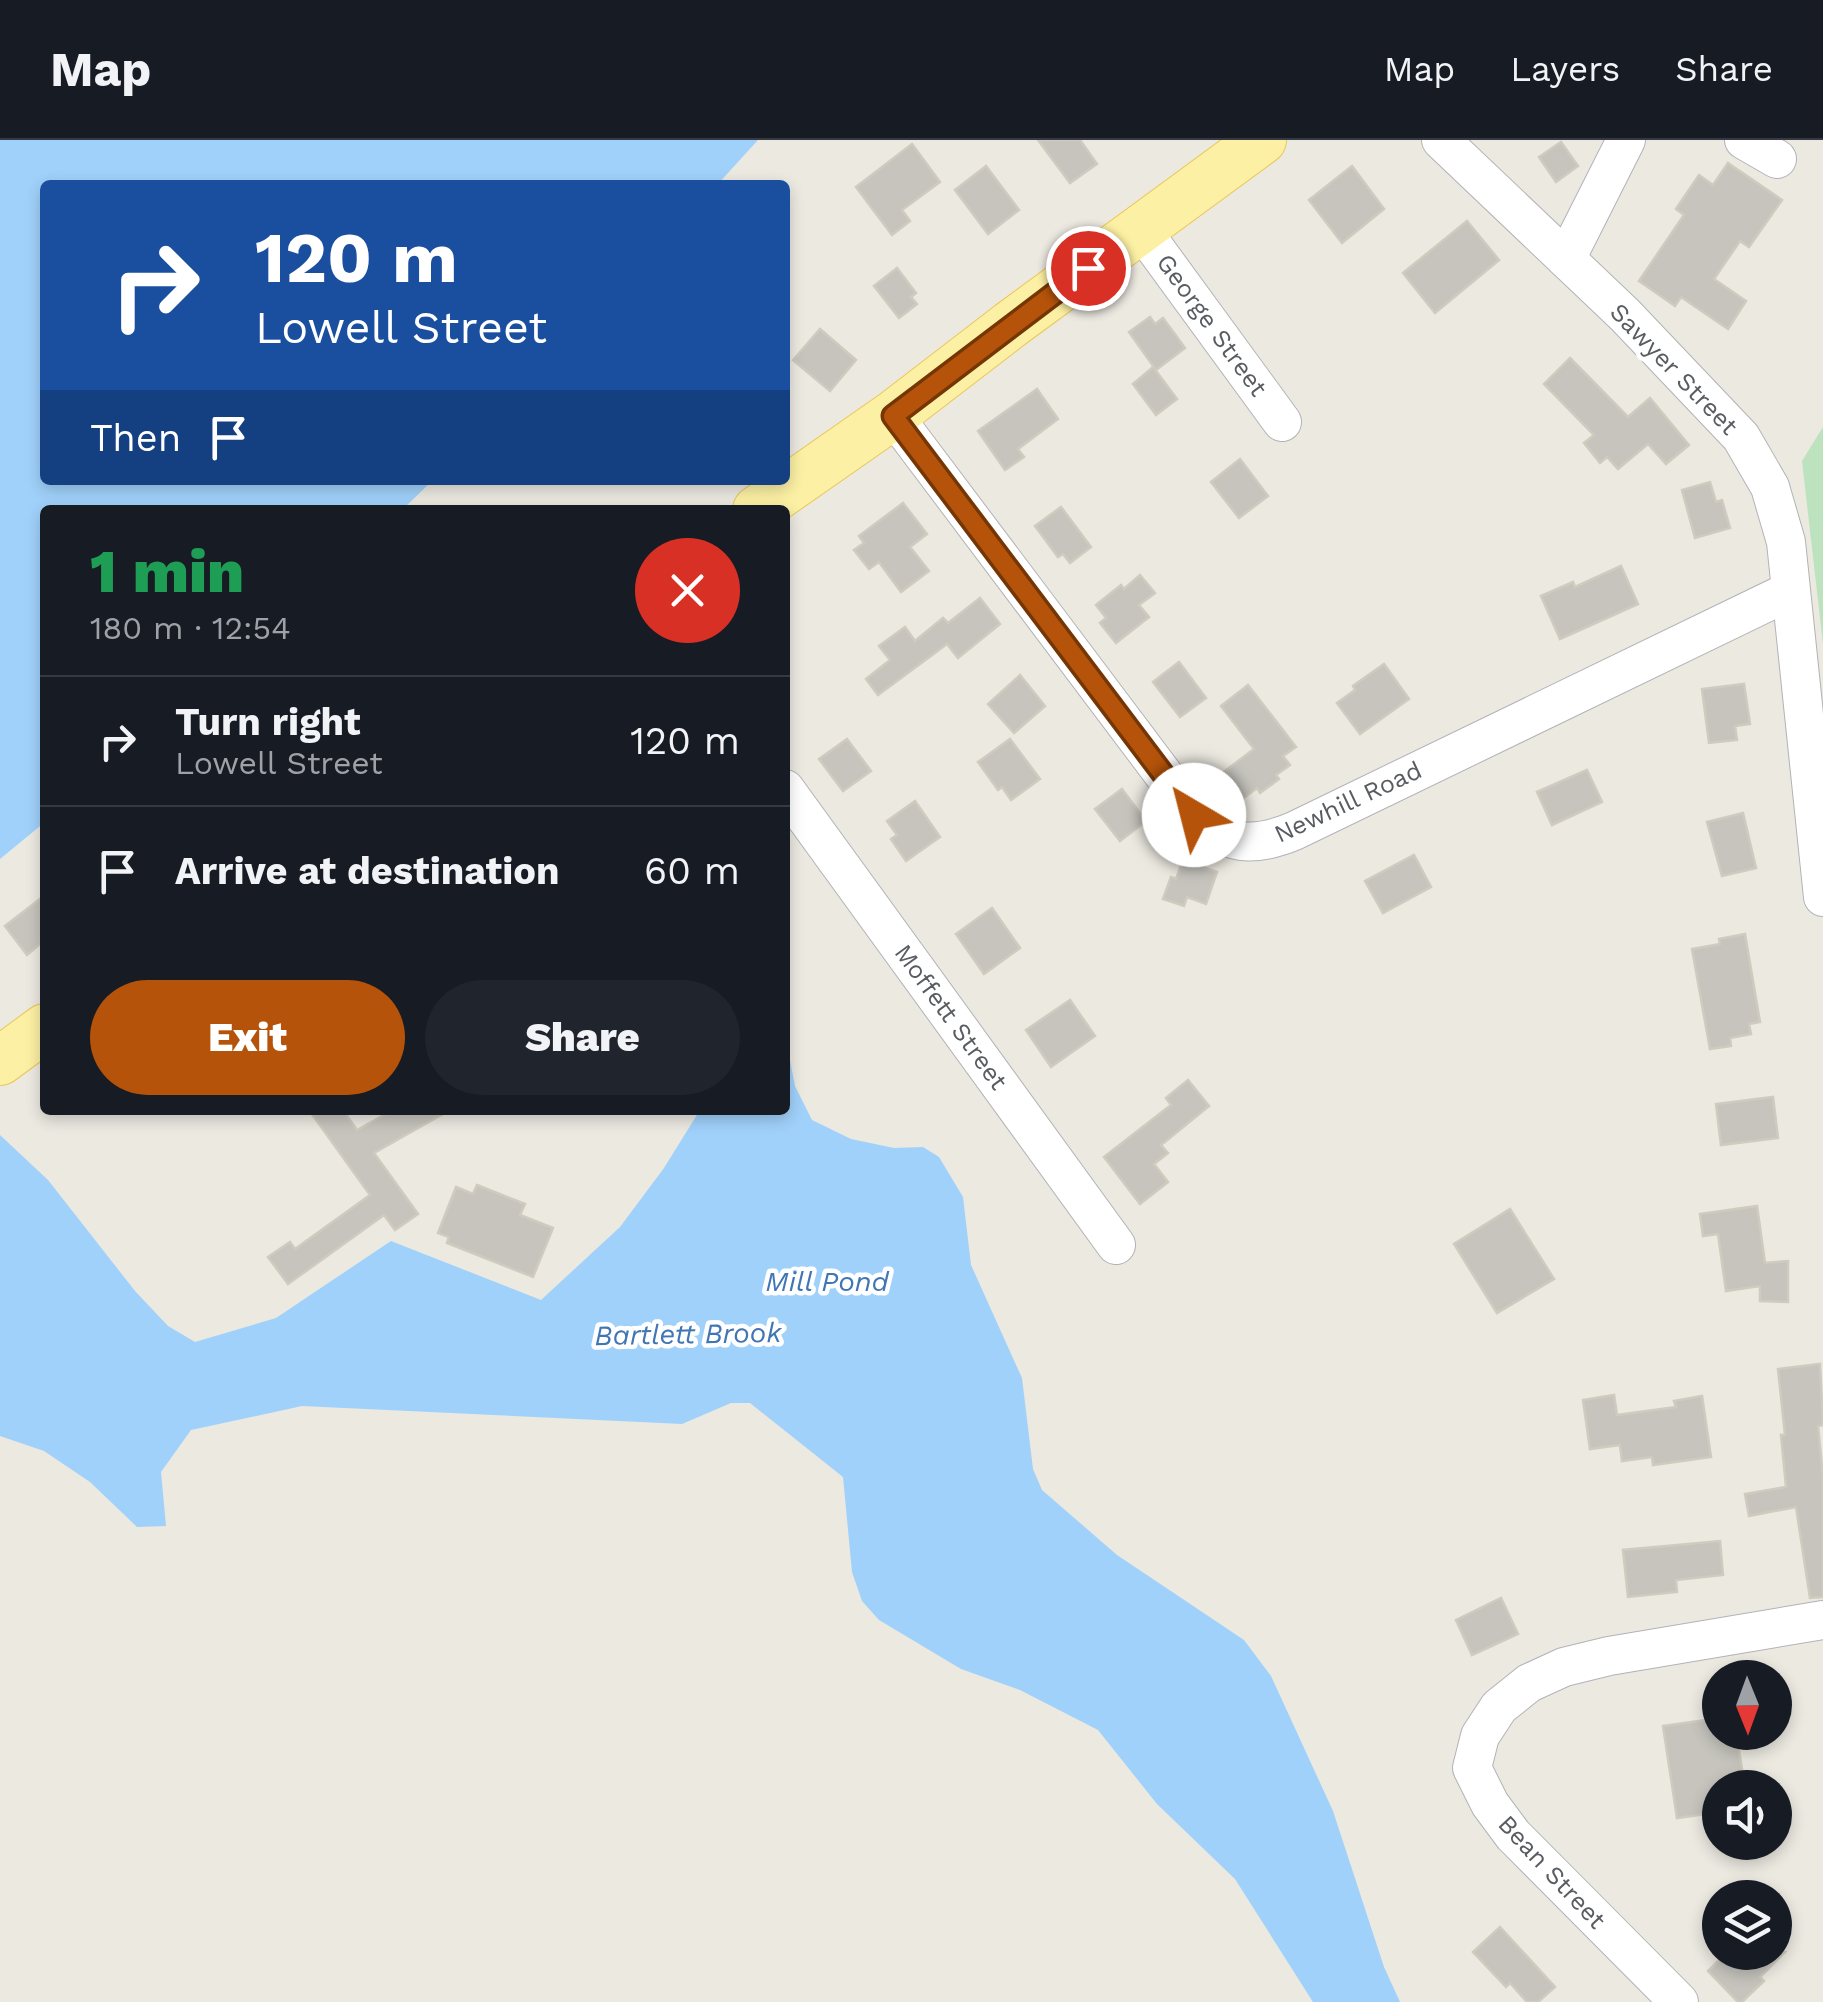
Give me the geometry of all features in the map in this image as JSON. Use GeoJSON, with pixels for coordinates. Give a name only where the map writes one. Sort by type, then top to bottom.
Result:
{"type":"FeatureCollection","features":[{"type":"Feature","properties":{"kind":"main road"},"geometry":{"type":"LineString","coordinates":[[764,505],[893,416],[1262,140]]}},
{"type":"Feature","properties":{"kind":"main road"},"geometry":{"type":"LineString","coordinates":[[0,1061],[40,1032]]}},
{"type":"Feature","properties":{"kind":"street","name":"Sawyer Street"},"geometry":{"type":"LineString","coordinates":[[1441,140],[1650,341],[1741,437],[1770,487],[1786,542],[1823,897]]}},
{"type":"Feature","properties":{"kind":"street"},"geometry":{"type":"LineString","coordinates":[[1566,258],[1626,140]]}},
{"type":"Feature","properties":{"kind":"street"},"geometry":{"type":"LineString","coordinates":[[1744,140],[1777,159]]}},
{"type":"Feature","properties":{"kind":"street","name":"George Street"},"geometry":{"type":"LineString","coordinates":[[1141,230],[1282,422]]}},
{"type":"Feature","properties":{"kind":"street","name":"Newhill Road"},"geometry":{"type":"LineString","coordinates":[[893,416],[1194,815],[1216,833],[1241,842],[1268,840],[1294,830],[1790,591]]}},
{"type":"Feature","properties":{"kind":"street","name":"Moffett Street"},"geometry":{"type":"LineString","coordinates":[[790,795],[1116,1245]]}},
{"type":"Feature","properties":{"kind":"street","name":"Bean Street"},"geometry":{"type":"LineString","coordinates":[[1679,2002],[1513,1836],[1490,1804],[1472,1768],[1480,1736],[1499,1707],[1529,1684],[1564,1666],[1823,1620]]}},
{"type":"Feature","properties":{"kind":"green space"},"geometry":{"type":"Polygon","coordinates":[[[1823,427],[1823,644],[1802,461],[1823,427]]]}},
{"type":"Feature","properties":{"kind":"water"},"geometry":{"type":"Polygon","coordinates":[[[0,140],[758,140],[722,180],[40,180],[40,485],[428,485],[407,505],[40,505],[40,826],[0,859],[0,140]]]}},
{"type":"Feature","properties":{"kind":"water","name":"Mill Pond"},"geometry":{"type":"Polygon","coordinates":[[[790,1060],[795,1086],[812,1120],[851,1139],[894,1148],[923,1147],[939,1157],[963,1197],[971,1265],[1022,1378],[1033,1469],[1042,1490],[1117,1555],[1244,1640],[1271,1676],[1333,1811],[1384,1967],[1400,2002],[1313,2002],[1235,1879],[1157,1804],[1098,1730],[1020,1690],[961,1669],[879,1620],[862,1601],[852,1572],[843,1477],[750,1403],[731,1403],[682,1424],[302,1406],[191,1430],[161,1472],[166,1526],[137,1527],[90,1482],[44,1451],[0,1436],[0,1135],[48,1180],[135,1291],[168,1326],[195,1342],[276,1318],[391,1241],[541,1300],[620,1227],[697,1115],[790,1115],[790,1060]]]}},
{"type":"Feature","properties":{"kind":"building"},"geometry":{"type":"Polygon","coordinates":[[[1038,140],[1080,140],[1097,164],[1070,183],[1038,140]]]}},
{"type":"Feature","properties":{"kind":"building"},"geometry":{"type":"Polygon","coordinates":[[[1561,142],[1578,166],[1556,182],[1539,157],[1561,142]]]}},
{"type":"Feature","properties":{"kind":"building"},"geometry":{"type":"Polygon","coordinates":[[[912,144],[940,182],[902,210],[910,221],[892,235],[856,187],[912,144]]]}},
{"type":"Feature","properties":{"kind":"building"},"geometry":{"type":"Polygon","coordinates":[[[1728,163],[1782,200],[1749,247],[1740,241],[1714,279],[1746,301],[1728,329],[1681,297],[1675,306],[1639,281],[1684,215],[1676,209],[1699,175],[1713,185],[1728,163]]]}},
{"type":"Feature","properties":{"kind":"building"},"geometry":{"type":"Polygon","coordinates":[[[986,166],[1019,210],[988,234],[955,190],[986,166]]]}},
{"type":"Feature","properties":{"kind":"building"},"geometry":{"type":"Polygon","coordinates":[[[1352,166],[1384,209],[1342,243],[1309,200],[1352,166]]]}},
{"type":"Feature","properties":{"kind":"building"},"geometry":{"type":"Polygon","coordinates":[[[1467,221],[1499,260],[1435,313],[1403,273],[1467,221]]]}},
{"type":"Feature","properties":{"kind":"building"},"geometry":{"type":"Polygon","coordinates":[[[897,268],[916,293],[911,297],[917,304],[899,318],[874,286],[897,268]]]}},
{"type":"Feature","properties":{"kind":"building"},"geometry":{"type":"Polygon","coordinates":[[[1150,317],[1155,324],[1163,318],[1185,348],[1156,370],[1129,332],[1150,317]]]}},
{"type":"Feature","properties":{"kind":"building"},"geometry":{"type":"Polygon","coordinates":[[[820,329],[856,360],[830,391],[793,360],[820,329]]]}},
{"type":"Feature","properties":{"kind":"building"},"geometry":{"type":"Polygon","coordinates":[[[1570,358],[1628,417],[1650,398],[1689,445],[1666,464],[1648,444],[1618,469],[1607,457],[1600,463],[1584,443],[1594,435],[1544,384],[1570,358]]]}},
{"type":"Feature","properties":{"kind":"building"},"geometry":{"type":"Polygon","coordinates":[[[1153,367],[1177,399],[1156,415],[1133,384],[1153,367]]]}},
{"type":"Feature","properties":{"kind":"building"},"geometry":{"type":"Polygon","coordinates":[[[1037,389],[1058,419],[1018,449],[1024,457],[1005,470],[978,431],[1037,389]]]}},
{"type":"Feature","properties":{"kind":"building"},"geometry":{"type":"Polygon","coordinates":[[[1240,459],[1268,496],[1239,518],[1211,482],[1240,459]]]}},
{"type":"Feature","properties":{"kind":"building"},"geometry":{"type":"Polygon","coordinates":[[[1710,482],[1716,502],[1722,500],[1730,528],[1695,538],[1682,490],[1710,482]]]}},
{"type":"Feature","properties":{"kind":"building"},"geometry":{"type":"Polygon","coordinates":[[[903,503],[927,534],[910,547],[929,571],[901,592],[879,562],[869,569],[854,550],[864,543],[859,536],[903,503]]]}},
{"type":"Feature","properties":{"kind":"building"},"geometry":{"type":"Polygon","coordinates":[[[1061,507],[1091,547],[1070,563],[1063,554],[1058,557],[1035,526],[1061,507]]]}},
{"type":"Feature","properties":{"kind":"building"},"geometry":{"type":"Polygon","coordinates":[[[1621,566],[1638,604],[1560,639],[1541,596],[1573,582],[1575,587],[1621,566]]]}},
{"type":"Feature","properties":{"kind":"building"},"geometry":{"type":"Polygon","coordinates":[[[1140,575],[1155,593],[1139,605],[1149,617],[1116,643],[1100,623],[1106,618],[1096,605],[1140,575]]]}},
{"type":"Feature","properties":{"kind":"building"},"geometry":{"type":"Polygon","coordinates":[[[980,598],[1000,624],[958,658],[947,644],[878,695],[866,679],[890,660],[879,646],[905,627],[915,641],[943,618],[948,623],[980,598]]]}},
{"type":"Feature","properties":{"kind":"building"},"geometry":{"type":"Polygon","coordinates":[[[1179,662],[1206,698],[1180,717],[1153,682],[1179,662]]]}},
{"type":"Feature","properties":{"kind":"building"},"geometry":{"type":"Polygon","coordinates":[[[1384,664],[1409,699],[1360,734],[1337,703],[1384,664]]]}},
{"type":"Feature","properties":{"kind":"building"},"geometry":{"type":"Polygon","coordinates":[[[1020,675],[1045,706],[1014,733],[988,704],[1020,675]]]}},
{"type":"Feature","properties":{"kind":"building"},"geometry":{"type":"Polygon","coordinates":[[[1744,684],[1750,724],[1735,726],[1737,740],[1709,743],[1702,689],[1744,684]]]}},
{"type":"Feature","properties":{"kind":"building"},"geometry":{"type":"Polygon","coordinates":[[[1248,685],[1296,747],[1283,756],[1290,765],[1276,775],[1279,779],[1260,793],[1257,788],[1241,800],[1221,774],[1254,749],[1221,706],[1248,685]]]}},
{"type":"Feature","properties":{"kind":"building"},"geometry":{"type":"Polygon","coordinates":[[[847,739],[871,771],[843,791],[819,759],[847,739]]]}},
{"type":"Feature","properties":{"kind":"building"},"geometry":{"type":"Polygon","coordinates":[[[1010,739],[1040,779],[1011,800],[1002,787],[998,790],[978,762],[1010,739]]]}},
{"type":"Feature","properties":{"kind":"building"},"geometry":{"type":"Polygon","coordinates":[[[1587,770],[1602,802],[1552,825],[1537,792],[1587,770]]]}},
{"type":"Feature","properties":{"kind":"building"},"geometry":{"type":"Polygon","coordinates":[[[1122,789],[1146,821],[1120,841],[1095,809],[1122,789]]]}},
{"type":"Feature","properties":{"kind":"building"},"geometry":{"type":"Polygon","coordinates":[[[915,801],[940,837],[906,861],[891,839],[897,835],[887,821],[915,801]]]}},
{"type":"Feature","properties":{"kind":"building"},"geometry":{"type":"Polygon","coordinates":[[[1743,813],[1756,868],[1722,876],[1707,822],[1743,813]]]}},
{"type":"Feature","properties":{"kind":"building"},"geometry":{"type":"Polygon","coordinates":[[[1414,855],[1431,887],[1383,913],[1365,881],[1414,855]]]}},
{"type":"Feature","properties":{"kind":"building"},"geometry":{"type":"Polygon","coordinates":[[[1183,860],[1217,872],[1206,904],[1187,897],[1184,906],[1163,899],[1183,860]]]}},
{"type":"Feature","properties":{"kind":"building"},"geometry":{"type":"Polygon","coordinates":[[[40,899],[40,944],[27,955],[5,926],[40,899]]]}},
{"type":"Feature","properties":{"kind":"building"},"geometry":{"type":"Polygon","coordinates":[[[992,908],[1020,948],[984,974],[956,934],[992,908]]]}},
{"type":"Feature","properties":{"kind":"building"},"geometry":{"type":"Polygon","coordinates":[[[1745,934],[1760,1022],[1749,1024],[1751,1034],[1730,1038],[1731,1046],[1710,1049],[1692,949],[1745,934]]]}},
{"type":"Feature","properties":{"kind":"building"},"geometry":{"type":"Polygon","coordinates":[[[1070,1000],[1095,1036],[1051,1067],[1026,1030],[1070,1000]]]}},
{"type":"Feature","properties":{"kind":"building"},"geometry":{"type":"Polygon","coordinates":[[[1188,1080],[1209,1106],[1161,1145],[1168,1153],[1154,1164],[1168,1182],[1140,1204],[1104,1157],[1171,1105],[1166,1098],[1188,1080]]]}},
{"type":"Feature","properties":{"kind":"building"},"geometry":{"type":"Polygon","coordinates":[[[1773,1097],[1778,1138],[1721,1145],[1716,1104],[1773,1097]]]}},
{"type":"Feature","properties":{"kind":"building"},"geometry":{"type":"Polygon","coordinates":[[[313,1115],[346,1115],[357,1130],[384,1115],[441,1115],[374,1153],[418,1214],[395,1230],[384,1215],[288,1284],[268,1257],[290,1242],[295,1249],[370,1195],[313,1115]]]}},
{"type":"Feature","properties":{"kind":"building"},"geometry":{"type":"Polygon","coordinates":[[[477,1185],[525,1204],[520,1215],[553,1228],[533,1277],[447,1243],[449,1237],[438,1233],[456,1187],[473,1194],[477,1185]]]}},
{"type":"Feature","properties":{"kind":"building"},"geometry":{"type":"Polygon","coordinates":[[[1757,1206],[1765,1263],[1788,1261],[1788,1302],[1760,1301],[1760,1286],[1726,1291],[1718,1234],[1703,1236],[1700,1214],[1757,1206]]]}},
{"type":"Feature","properties":{"kind":"building"},"geometry":{"type":"Polygon","coordinates":[[[1510,1209],[1554,1279],[1497,1313],[1454,1244],[1510,1209]]]}},
{"type":"Feature","properties":{"kind":"building"},"geometry":{"type":"Polygon","coordinates":[[[1820,1364],[1823,1597],[1810,1598],[1796,1507],[1749,1516],[1745,1494],[1786,1487],[1778,1369],[1820,1364]]]}},
{"type":"Feature","properties":{"kind":"building"},"geometry":{"type":"Polygon","coordinates":[[[1614,1395],[1617,1415],[1676,1407],[1674,1401],[1702,1396],[1711,1457],[1653,1465],[1652,1457],[1622,1461],[1620,1445],[1590,1449],[1583,1400],[1614,1395]]]}},
{"type":"Feature","properties":{"kind":"building"},"geometry":{"type":"Polygon","coordinates":[[[1720,1541],[1723,1575],[1676,1580],[1677,1592],[1628,1597],[1623,1550],[1720,1541]]]}},
{"type":"Feature","properties":{"kind":"building"},"geometry":{"type":"Polygon","coordinates":[[[1501,1598],[1518,1634],[1472,1655],[1456,1620],[1501,1598]]]}},
{"type":"Feature","properties":{"kind":"building"},"geometry":{"type":"Polygon","coordinates":[[[1702,1721],[1702,1750],[1739,1750],[1742,1770],[1702,1770],[1702,1815],[1677,1818],[1663,1726],[1702,1721]]]}},
{"type":"Feature","properties":{"kind":"building"},"geometry":{"type":"Polygon","coordinates":[[[1500,1927],[1555,1987],[1538,2002],[1527,2002],[1510,1983],[1506,1987],[1473,1952],[1500,1927]]]}},
{"type":"Feature","properties":{"kind":"building"},"geometry":{"type":"Polygon","coordinates":[[[1767,1970],[1760,1977],[1764,1981],[1742,2002],[1708,1971],[1767,1970]]]}},
{"type":"Feature","properties":{"kind":"route"},"geometry":{"type":"LineString","coordinates":[[1088,268],[893,416],[1194,815]]}},
{"type":"Feature","properties":{"kind":"water label","name":"Bartlett Brook"},"geometry":{"type":"Point","coordinates":[688,1334]}}]}
